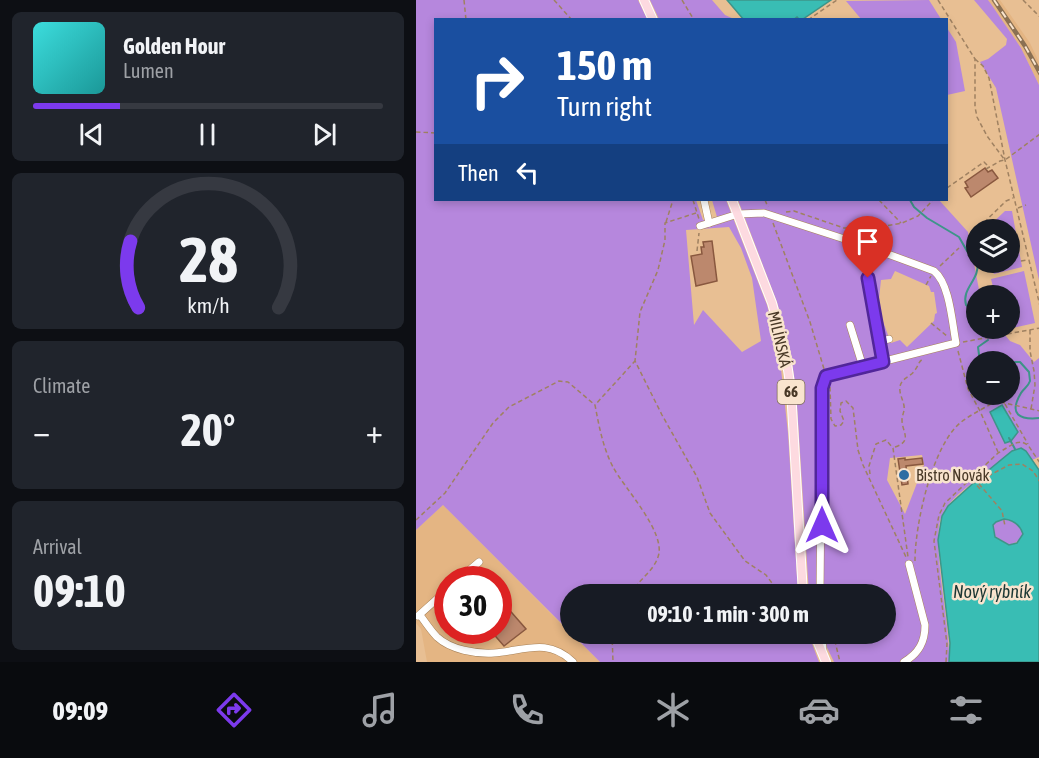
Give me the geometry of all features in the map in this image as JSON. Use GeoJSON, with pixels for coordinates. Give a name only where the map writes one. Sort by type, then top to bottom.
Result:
{"type":"FeatureCollection","features":[{"type":"Feature","properties":{"kind":"main road"},"geometry":{"type":"LineString","coordinates":[[644,0],[652,18]]}},
{"type":"Feature","properties":{"kind":"main road","name":"MILÍNSKÁ"},"geometry":{"type":"LineString","coordinates":[[732,201],[772,303],[785,350],[791,390],[802,584]]}},
{"type":"Feature","properties":{"kind":"main road"},"geometry":{"type":"LineString","coordinates":[[819,644],[825,659]]}},
{"type":"Feature","properties":{"kind":"street"},"geometry":{"type":"LineString","coordinates":[[704,201],[704,225],[738,214],[764,213],[866,246],[934,272],[941,278],[945,288],[956,343],[826,376],[822,388],[820,584]]}},
{"type":"Feature","properties":{"kind":"street"},"geometry":{"type":"LineString","coordinates":[[866,246],[864,257],[883,362]]}},
{"type":"Feature","properties":{"kind":"street"},"geometry":{"type":"LineString","coordinates":[[850,325],[863,367]]}},
{"type":"Feature","properties":{"kind":"street"},"geometry":{"type":"LineString","coordinates":[[879,342],[889,339]]}},
{"type":"Feature","properties":{"kind":"street"},"geometry":{"type":"LineString","coordinates":[[474,566],[479,562]]}},
{"type":"Feature","properties":{"kind":"street"},"geometry":{"type":"LineString","coordinates":[[904,662],[923,644],[925,634],[912,563]]}},
{"type":"Feature","properties":{"kind":"street"},"geometry":{"type":"LineString","coordinates":[[434,602],[418,616],[437,637],[446,643],[464,650],[495,653],[534,646],[548,648],[573,662]]}},
{"type":"Feature","properties":{"kind":"street"},"geometry":{"type":"LineString","coordinates":[[823,644],[825,659]]}},
{"type":"Feature","properties":{"kind":"path"},"geometry":{"type":"LineString","coordinates":[[464,0],[466,18]]}},
{"type":"Feature","properties":{"kind":"path"},"geometry":{"type":"LineString","coordinates":[[554,0],[570,18]]}},
{"type":"Feature","properties":{"kind":"path"},"geometry":{"type":"LineString","coordinates":[[682,0],[693,18]]}},
{"type":"Feature","properties":{"kind":"path"},"geometry":{"type":"LineString","coordinates":[[811,18],[837,0]]}},
{"type":"Feature","properties":{"kind":"path"},"geometry":{"type":"LineString","coordinates":[[938,0],[989,78],[1005,160],[1040,306]]}},
{"type":"Feature","properties":{"kind":"path"},"geometry":{"type":"LineString","coordinates":[[1023,0],[1040,17]]}},
{"type":"Feature","properties":{"kind":"path"},"geometry":{"type":"LineString","coordinates":[[975,59],[977,117],[987,136],[1005,160]]}},
{"type":"Feature","properties":{"kind":"path"},"geometry":{"type":"LineString","coordinates":[[416,132],[434,133]]}},
{"type":"Feature","properties":{"kind":"path"},"geometry":{"type":"LineString","coordinates":[[986,170],[1005,160],[1040,134]]}},
{"type":"Feature","properties":{"kind":"path"},"geometry":{"type":"LineString","coordinates":[[948,187],[984,162],[989,167]]}},
{"type":"Feature","properties":{"kind":"path"},"geometry":{"type":"LineString","coordinates":[[989,219],[1006,201],[1014,198]]}},
{"type":"Feature","properties":{"kind":"path"},"geometry":{"type":"LineString","coordinates":[[673,201],[665,223],[665,240],[658,270],[640,312],[635,361],[697,477],[710,513],[745,561],[766,575],[773,584]]}},
{"type":"Feature","properties":{"kind":"path"},"geometry":{"type":"LineString","coordinates":[[693,201],[696,213],[704,225],[697,251]]}},
{"type":"Feature","properties":{"kind":"path"},"geometry":{"type":"LineString","coordinates":[[880,201],[902,224]]}},
{"type":"Feature","properties":{"kind":"path"},"geometry":{"type":"LineString","coordinates":[[912,563],[858,450],[852,408],[849,402],[844,401],[839,407],[843,424],[838,426],[833,424],[829,384],[810,322],[770,215],[794,211],[844,228],[880,227],[902,224],[918,216],[932,201]]}},
{"type":"Feature","properties":{"kind":"path"},"geometry":{"type":"LineString","coordinates":[[1017,208],[1026,205]]}},
{"type":"Feature","properties":{"kind":"path"},"geometry":{"type":"LineString","coordinates":[[665,223],[696,213]]}},
{"type":"Feature","properties":{"kind":"path"},"geometry":{"type":"LineString","coordinates":[[926,285],[934,272],[959,248]]}},
{"type":"Feature","properties":{"kind":"path"},"geometry":{"type":"LineString","coordinates":[[1021,261],[1029,259]]}},
{"type":"Feature","properties":{"kind":"path"},"geometry":{"type":"LineString","coordinates":[[932,323],[956,343],[964,380],[998,453]]}},
{"type":"Feature","properties":{"kind":"path"},"geometry":{"type":"LineString","coordinates":[[956,343],[1040,328]]}},
{"type":"Feature","properties":{"kind":"path"},"geometry":{"type":"LineString","coordinates":[[1030,330],[1030,351],[1035,385],[1031,409]]}},
{"type":"Feature","properties":{"kind":"path"},"geometry":{"type":"LineString","coordinates":[[893,448],[903,442],[906,437],[902,419],[904,404],[900,385],[902,380],[916,370],[918,362],[926,357]]}},
{"type":"Feature","properties":{"kind":"path"},"geometry":{"type":"LineString","coordinates":[[594,405],[635,361]]}},
{"type":"Feature","properties":{"kind":"path"},"geometry":{"type":"LineString","coordinates":[[416,520],[445,493],[493,423],[509,407],[559,381],[568,382],[594,405],[603,440],[613,466],[647,517],[659,542],[659,555],[650,572],[638,584]]}},
{"type":"Feature","properties":{"kind":"path"},"geometry":{"type":"LineString","coordinates":[[912,563],[918,521],[926,488],[940,456],[957,427],[991,405]]}},
{"type":"Feature","properties":{"kind":"path"},"geometry":{"type":"LineString","coordinates":[[1006,405],[1040,463]]}},
{"type":"Feature","properties":{"kind":"path"},"geometry":{"type":"LineString","coordinates":[[1016,405],[1040,411]]}},
{"type":"Feature","properties":{"kind":"path"},"geometry":{"type":"LineString","coordinates":[[869,475],[869,466],[876,444],[886,440],[893,448],[912,563]]}},
{"type":"Feature","properties":{"kind":"path"},"geometry":{"type":"LineString","coordinates":[[946,662],[947,644],[935,557],[936,526],[939,515],[946,503],[998,453],[1014,443],[1022,442],[1028,445]]}},
{"type":"Feature","properties":{"kind":"path"},"geometry":{"type":"LineString","coordinates":[[980,470],[983,474],[990,475],[1009,465],[1022,464],[1033,471],[1040,482]]}},
{"type":"Feature","properties":{"kind":"path"},"geometry":{"type":"LineString","coordinates":[[973,478],[981,490]]}},
{"type":"Feature","properties":{"kind":"path"},"geometry":{"type":"LineString","coordinates":[[973,478],[1002,511],[1005,526]]}},
{"type":"Feature","properties":{"kind":"path"},"geometry":{"type":"LineString","coordinates":[[612,644],[613,662]]}},
{"type":"Feature","properties":{"kind":"path"},"geometry":{"type":"LineString","coordinates":[[836,644],[840,662]]}},
{"type":"Feature","properties":{"kind":"shaded area"},"geometry":{"type":"Polygon","coordinates":[[[416,0],[638,0],[647,18],[434,18],[434,201],[696,201],[703,220],[717,217],[712,201],[726,201],[767,305],[779,351],[788,433],[797,584],[560,584],[560,622],[512,574],[512,566],[504,566],[443,505],[416,530],[416,0]],[[729,227],[686,230],[694,325],[703,310],[742,352],[761,341],[752,278],[741,248],[729,227]]]}},
{"type":"Feature","properties":{"kind":"shaded area"},"geometry":{"type":"Polygon","coordinates":[[[650,0],[712,0],[725,15],[732,18],[659,18],[650,0]]]}},
{"type":"Feature","properties":{"kind":"shaded area"},"geometry":{"type":"Polygon","coordinates":[[[929,0],[940,18],[860,18],[846,1],[929,0]]]}},
{"type":"Feature","properties":{"kind":"shaded area"},"geometry":{"type":"Polygon","coordinates":[[[974,0],[988,0],[1021,48],[1039,85],[1039,280],[996,88],[980,62],[988,59],[1006,45],[1007,39],[974,0]]]}},
{"type":"Feature","properties":{"kind":"shaded area"},"geometry":{"type":"Polygon","coordinates":[[[988,0],[1000,0],[1030,43],[1039,62],[1039,85],[1021,48],[988,0]]]}},
{"type":"Feature","properties":{"kind":"shaded area"},"geometry":{"type":"Polygon","coordinates":[[[948,30],[956,42],[965,91],[948,95],[948,30]]]}},
{"type":"Feature","properties":{"kind":"shaded area"},"geometry":{"type":"Polygon","coordinates":[[[738,201],[940,201],[966,230],[966,273],[976,273],[978,285],[966,285],[966,339],[1008,339],[1020,345],[1034,362],[1039,358],[1039,457],[1032,460],[1026,451],[992,471],[967,487],[948,505],[942,515],[938,544],[949,662],[834,662],[825,644],[896,644],[896,584],[808,584],[796,389],[790,349],[777,302],[738,201]],[[895,271],[891,279],[881,280],[878,308],[891,343],[900,340],[907,347],[934,321],[937,313],[934,292],[931,292],[929,286],[895,271]],[[922,455],[890,458],[887,480],[905,514],[924,465],[922,455]]]}},
{"type":"Feature","properties":{"kind":"shaded area"},"geometry":{"type":"Polygon","coordinates":[[[1005,211],[1012,211],[1013,219],[997,219],[1005,211]]]}},
{"type":"Feature","properties":{"kind":"shaded area"},"geometry":{"type":"Polygon","coordinates":[[[1024,271],[1035,323],[1020,326],[1020,285],[992,285],[991,279],[1024,271]]]}},
{"type":"Feature","properties":{"kind":"shaded area"},"geometry":{"type":"Polygon","coordinates":[[[443,505],[504,566],[434,566],[434,644],[512,644],[512,575],[560,623],[560,644],[581,644],[600,662],[427,662],[421,629],[416,623],[416,530],[443,505]]]}},
{"type":"Feature","properties":{"kind":"shaded area"},"geometry":{"type":"Polygon","coordinates":[[[1004,519],[1016,524],[1022,531],[1020,539],[1009,545],[995,536],[993,525],[1004,519]]]}},
{"type":"Feature","properties":{"kind":"shaded area"},"geometry":{"type":"Polygon","coordinates":[[[582,644],[812,644],[819,662],[600,662],[582,644]]]}},
{"type":"Feature","properties":{"kind":"water"},"geometry":{"type":"Polygon","coordinates":[[[727,0],[831,0],[804,18],[742,18],[727,0]]]}},
{"type":"Feature","properties":{"kind":"water"},"geometry":{"type":"Polygon","coordinates":[[[1002,405],[1018,432],[1011,441],[1005,443],[990,412],[1002,405]]]}},
{"type":"Feature","properties":{"kind":"water","name":"Nový rybník"},"geometry":{"type":"Polygon","coordinates":[[[1021,448],[1026,451],[1039,470],[1039,662],[949,662],[950,643],[938,540],[942,516],[948,506],[1012,451],[1021,448]],[[1004,519],[993,525],[995,537],[1009,545],[1017,543],[1023,534],[1022,531],[1013,522],[1004,519]]]}},
{"type":"Feature","properties":{"kind":"building"},"geometry":{"type":"Polygon","coordinates":[[[985,168],[988,172],[992,170],[998,178],[971,197],[965,188],[968,187],[965,182],[985,168]]]}},
{"type":"Feature","properties":{"kind":"building"},"geometry":{"type":"Polygon","coordinates":[[[712,241],[717,281],[696,286],[691,256],[702,254],[703,242],[712,241]]]}},
{"type":"Feature","properties":{"kind":"building","name":"Bistro Novák"},"geometry":{"type":"Polygon","coordinates":[[[905,458],[905,460],[922,458],[923,464],[906,466],[908,484],[902,485],[898,459],[905,458]]]}},
{"type":"Feature","properties":{"kind":"building"},"geometry":{"type":"Polygon","coordinates":[[[512,613],[526,629],[512,640],[512,613]]]}},
{"type":"Feature","properties":{"kind":"waterway"},"geometry":{"type":"LineString","coordinates":[[911,201],[927,218],[959,237],[966,249]]}},
{"type":"Feature","properties":{"kind":"waterway"},"geometry":{"type":"LineString","coordinates":[[970,285],[976,273]]}},
{"type":"Feature","properties":{"kind":"waterway"},"geometry":{"type":"LineString","coordinates":[[966,294],[966,305]]}},
{"type":"Feature","properties":{"kind":"waterway"},"geometry":{"type":"LineString","coordinates":[[979,351],[978,347],[988,340]]}},
{"type":"Feature","properties":{"kind":"waterway"},"geometry":{"type":"LineString","coordinates":[[1020,362],[1029,372],[1030,381],[1020,395]]}},
{"type":"Feature","properties":{"kind":"waterway"},"geometry":{"type":"LineString","coordinates":[[1016,405],[1016,411],[1022,417],[1040,418]]}},
{"type":"Feature","properties":{"kind":"waterway"},"geometry":{"type":"LineString","coordinates":[[1009,438],[1015,449]]}},
{"type":"Feature","properties":{"kind":"railway"},"geometry":{"type":"LineString","coordinates":[[994,0],[1040,73]]}},
{"type":"Feature","properties":{"kind":"place","name":"Bistro Novák"},"geometry":{"type":"Point","coordinates":[904,475]}},
{"type":"Feature","properties":{"kind":"route"},"geometry":{"type":"LineString","coordinates":[[822,525],[822,388],[826,376],[883,362],[868,278]]}}]}
